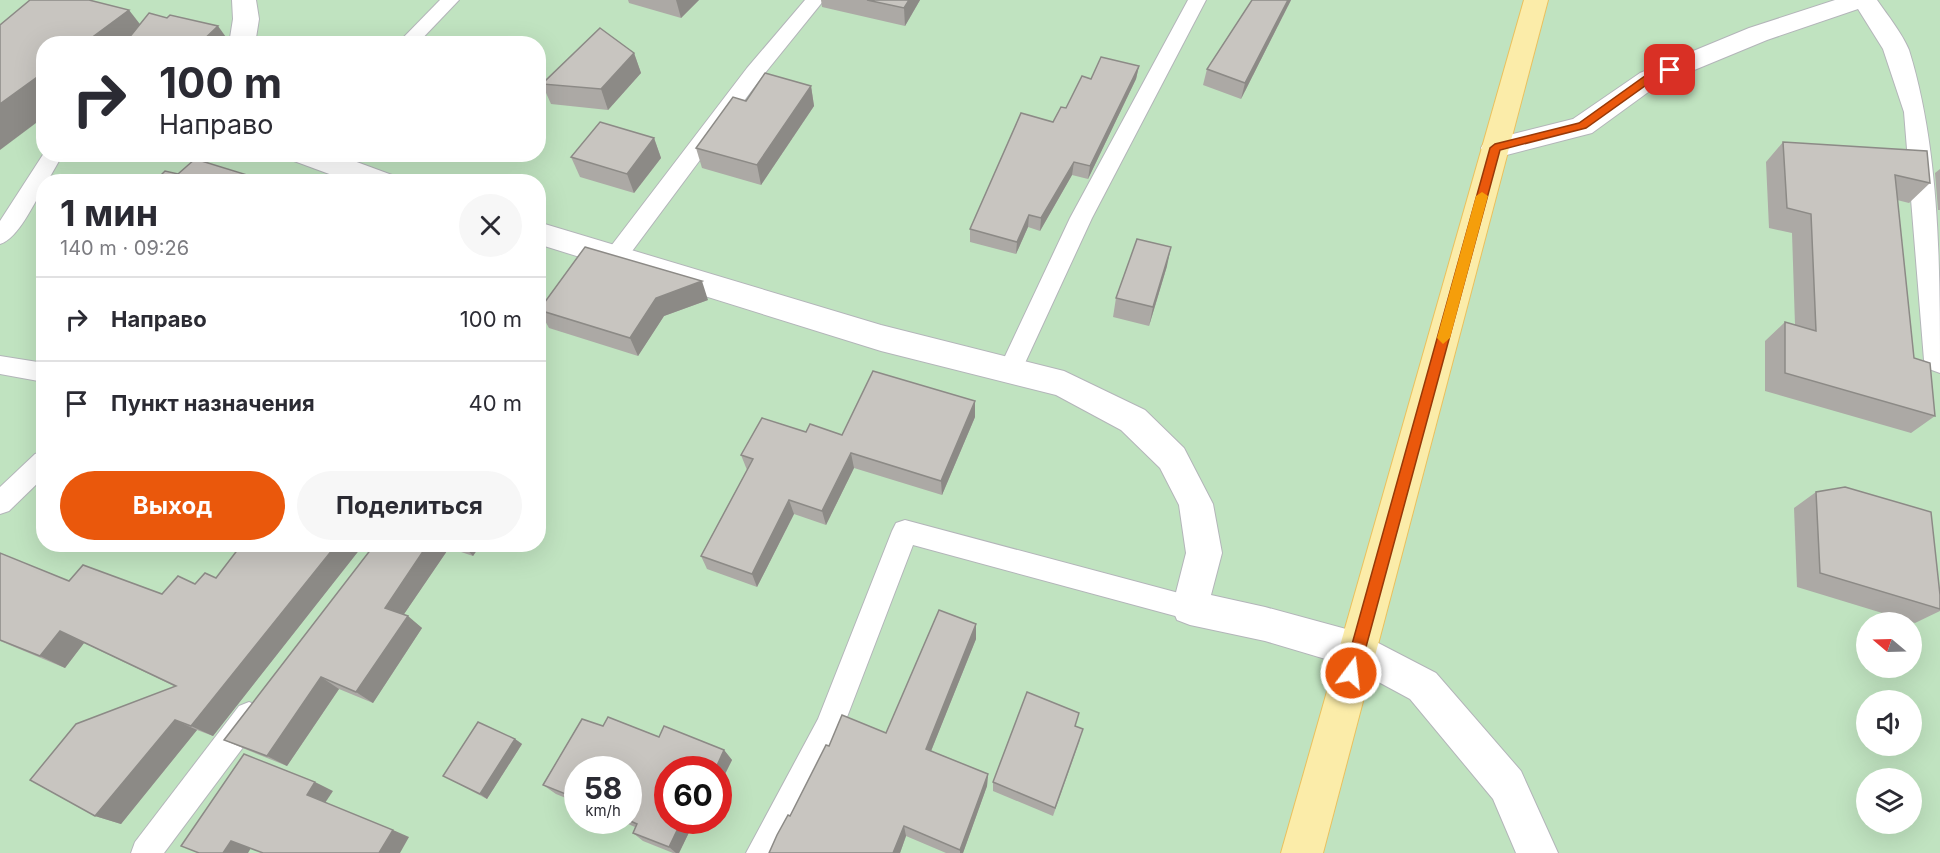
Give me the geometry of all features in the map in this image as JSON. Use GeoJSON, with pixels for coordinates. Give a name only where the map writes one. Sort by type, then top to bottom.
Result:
{"type":"FeatureCollection","features":[{"type":"Feature","properties":{"kind":"main road"},"geometry":{"type":"LineString","coordinates":[[1302,853],[1536,0]]}},
{"type":"Feature","properties":{"kind":"street"},"geometry":{"type":"LineString","coordinates":[[243,36],[246,19],[244,0]]}},
{"type":"Feature","properties":{"kind":"street"},"geometry":{"type":"LineString","coordinates":[[1495,148],[1582,126],[1649,79],[1758,34],[1863,0],[1896,49],[1917,112],[1935,257],[1940,360]]}},
{"type":"Feature","properties":{"kind":"street"},"geometry":{"type":"LineString","coordinates":[[326,162],[360,174]]}},
{"type":"Feature","properties":{"kind":"street"},"geometry":{"type":"LineString","coordinates":[[546,235],[881,338],[1064,384],[1133,420],[1172,458],[1196,504],[1204,553],[1190,608],[1265,624],[1358,650],[1423,686],[1507,785],[1537,853]]}},
{"type":"Feature","properties":{"kind":"lane"},"geometry":{"type":"LineString","coordinates":[[414,36],[450,0]]}},
{"type":"Feature","properties":{"kind":"lane"},"geometry":{"type":"LineString","coordinates":[[616,256],[754,73],[816,0]]}},
{"type":"Feature","properties":{"kind":"lane"},"geometry":{"type":"LineString","coordinates":[[1011,369],[1081,218],[1197,0]]}},
{"type":"Feature","properties":{"kind":"lane"},"geometry":{"type":"LineString","coordinates":[[0,236],[36,182]]}},
{"type":"Feature","properties":{"kind":"lane"},"geometry":{"type":"LineString","coordinates":[[0,365],[36,372]]}},
{"type":"Feature","properties":{"kind":"lane"},"geometry":{"type":"LineString","coordinates":[[0,503],[36,469]]}},
{"type":"Feature","properties":{"kind":"lane"},"geometry":{"type":"LineString","coordinates":[[761,853],[829,728],[905,531],[1190,608]]}},
{"type":"Feature","properties":{"kind":"lane"},"geometry":{"type":"LineString","coordinates":[[146,853],[265,695]]}},
{"type":"Feature","properties":{"kind":"green space"},"geometry":{"type":"Polygon","coordinates":[[[0,0],[1940,0],[1940,853],[0,853],[0,0]]]}},
{"type":"Feature","properties":{"kind":"building"},"geometry":{"type":"Polygon","coordinates":[[[30,0],[89,0],[129,10],[94,36],[36,36],[36,78],[0,104],[0,25],[30,0]]]}},
{"type":"Feature","properties":{"kind":"building"},"geometry":{"type":"Polygon","coordinates":[[[867,0],[909,0],[904,8],[867,0]]]}},
{"type":"Feature","properties":{"kind":"building"},"geometry":{"type":"Polygon","coordinates":[[[1252,0],[1288,0],[1245,83],[1207,69],[1252,0]]]}},
{"type":"Feature","properties":{"kind":"building"},"geometry":{"type":"Polygon","coordinates":[[[149,13],[167,18],[170,15],[218,26],[207,36],[130,36],[149,13]]]}},
{"type":"Feature","properties":{"kind":"building"},"geometry":{"type":"Polygon","coordinates":[[[600,28],[634,53],[601,89],[546,84],[546,80],[600,28]]]}},
{"type":"Feature","properties":{"kind":"building"},"geometry":{"type":"Polygon","coordinates":[[[1101,57],[1139,66],[1090,166],[1074,162],[1041,218],[1029,215],[1017,242],[970,229],[1021,113],[1053,122],[1061,107],[1066,108],[1082,76],[1091,79],[1101,57]]]}},
{"type":"Feature","properties":{"kind":"building"},"geometry":{"type":"Polygon","coordinates":[[[765,73],[811,86],[757,165],[696,148],[733,97],[746,101],[765,73]]]}},
{"type":"Feature","properties":{"kind":"building"},"geometry":{"type":"Polygon","coordinates":[[[600,122],[654,138],[627,174],[571,157],[600,122]]]}},
{"type":"Feature","properties":{"kind":"building"},"geometry":{"type":"Polygon","coordinates":[[[1783,142],[1927,151],[1930,183],[1895,175],[1914,358],[1930,363],[1935,416],[1785,373],[1785,322],[1816,331],[1811,214],[1787,208],[1783,142]]]}},
{"type":"Feature","properties":{"kind":"building"},"geometry":{"type":"Polygon","coordinates":[[[192,162],[205,162],[244,174],[178,174],[192,162]]]}},
{"type":"Feature","properties":{"kind":"building"},"geometry":{"type":"Polygon","coordinates":[[[165,171],[178,174],[162,174],[165,171]]]}},
{"type":"Feature","properties":{"kind":"building"},"geometry":{"type":"Polygon","coordinates":[[[1137,239],[1171,247],[1153,307],[1116,298],[1137,239]]]}},
{"type":"Feature","properties":{"kind":"building"},"geometry":{"type":"Polygon","coordinates":[[[585,247],[702,281],[656,298],[630,338],[546,312],[546,300],[585,247]]]}},
{"type":"Feature","properties":{"kind":"building"},"geometry":{"type":"Polygon","coordinates":[[[873,371],[975,401],[941,481],[851,453],[822,511],[789,500],[752,574],[701,556],[753,459],[741,455],[762,418],[806,432],[810,424],[842,435],[873,371]]]}},
{"type":"Feature","properties":{"kind":"building"},"geometry":{"type":"Polygon","coordinates":[[[1845,487],[1931,512],[1940,609],[1820,573],[1816,492],[1845,487]]]}},
{"type":"Feature","properties":{"kind":"building"},"geometry":{"type":"Polygon","coordinates":[[[236,552],[331,552],[191,726],[175,720],[95,816],[30,780],[76,724],[176,686],[60,631],[40,656],[0,640],[0,553],[69,581],[83,565],[162,594],[178,576],[195,584],[205,573],[216,578],[236,552]]]}},
{"type":"Feature","properties":{"kind":"building"},"geometry":{"type":"Polygon","coordinates":[[[369,552],[423,552],[385,608],[408,616],[356,692],[321,677],[267,756],[224,740],[369,552]]]}},
{"type":"Feature","properties":{"kind":"building"},"geometry":{"type":"Polygon","coordinates":[[[939,610],[976,624],[926,749],[988,774],[960,850],[904,826],[893,853],[769,853],[826,745],[829,746],[842,715],[886,733],[939,610]]]}},
{"type":"Feature","properties":{"kind":"building"},"geometry":{"type":"Polygon","coordinates":[[[1027,692],[1079,713],[1075,726],[1083,729],[1055,808],[993,782],[1027,692]]]}},
{"type":"Feature","properties":{"kind":"building"},"geometry":{"type":"Polygon","coordinates":[[[608,717],[659,737],[664,726],[724,750],[721,756],[654,756],[654,834],[675,834],[669,847],[636,834],[642,834],[642,756],[564,756],[564,793],[543,785],[582,719],[603,726],[608,717]]]}},
{"type":"Feature","properties":{"kind":"building"},"geometry":{"type":"Polygon","coordinates":[[[478,722],[515,739],[480,794],[443,776],[478,722]]]}},
{"type":"Feature","properties":{"kind":"building"},"geometry":{"type":"Polygon","coordinates":[[[244,754],[315,782],[307,795],[393,830],[379,853],[263,853],[231,841],[223,853],[199,853],[181,846],[244,754]]]}},
{"type":"Feature","properties":{"kind":"slow traffic"},"geometry":{"type":"LineString","coordinates":[[1443,338],[1482,196]]}},
{"type":"Feature","properties":{"kind":"route"},"geometry":{"type":"LineString","coordinates":[[1351,673],[1495,148],[1582,126],[1649,79],[1670,70]]}}]}
